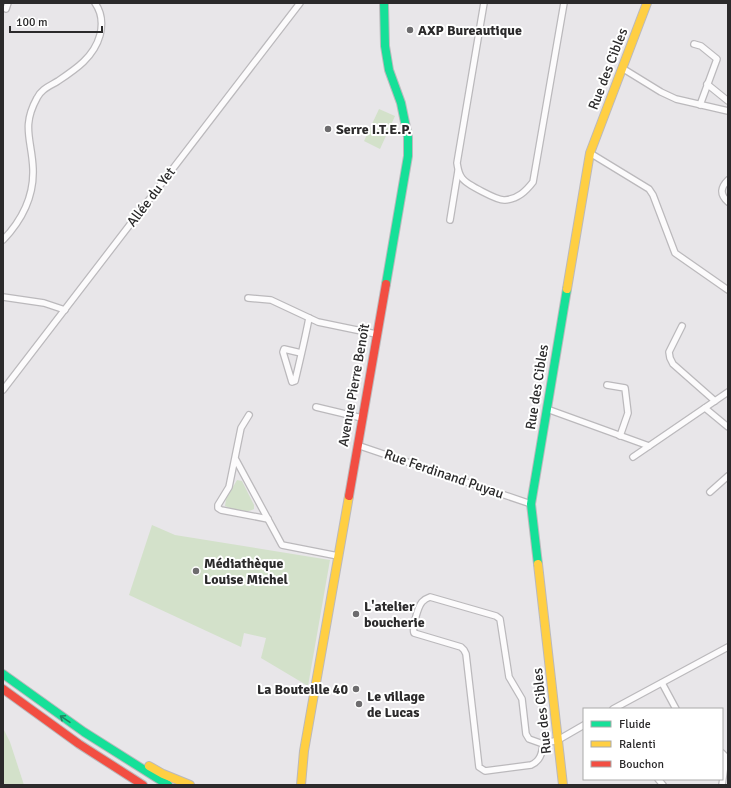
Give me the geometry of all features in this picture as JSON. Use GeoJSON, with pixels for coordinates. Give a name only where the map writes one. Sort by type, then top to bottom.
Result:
{"type":"FeatureCollection","features":[{"type":"Feature","properties":{"kind":"main road","name":"Avenue Pierre Benoît"},"geometry":{"type":"LineString","coordinates":[[296,785],[304,751],[408,156],[408,137],[401,103],[389,70],[385,46],[384,3]]}},
{"type":"Feature","properties":{"kind":"main road","name":"Avenue Pierre Benoît"},"geometry":{"type":"LineString","coordinates":[[385,25],[391,3]]}},
{"type":"Feature","properties":{"kind":"main road","name":"Rue des Cibles"},"geometry":{"type":"LineString","coordinates":[[563,785],[531,504],[590,154],[647,3]]}},
{"type":"Feature","properties":{"kind":"main road"},"geometry":{"type":"LineString","coordinates":[[3,674],[84,732],[168,785]]}},
{"type":"Feature","properties":{"kind":"main road"},"geometry":{"type":"LineString","coordinates":[[3,688],[50,724],[143,785]]}},
{"type":"Feature","properties":{"kind":"main road"},"geometry":{"type":"LineString","coordinates":[[50,724],[84,754],[132,785]]}},
{"type":"Feature","properties":{"kind":"main road"},"geometry":{"type":"LineString","coordinates":[[84,732],[163,774],[190,785]]}},
{"type":"Feature","properties":{"kind":"main road","name":"Avenue Pierre Benoît"},"geometry":{"type":"LineString","coordinates":[[301,785],[304,751]]}},
{"type":"Feature","properties":{"kind":"street"},"geometry":{"type":"LineString","coordinates":[[3,240],[17,225],[29,202],[33,187],[33,168],[28,133],[30,114],[37,96],[47,86],[56,82],[81,65],[88,58],[98,42],[102,18],[95,3]]}},
{"type":"Feature","properties":{"kind":"street","name":"Allée du Yet"},"geometry":{"type":"LineString","coordinates":[[3,390],[300,3]]}},
{"type":"Feature","properties":{"kind":"street"},"geometry":{"type":"LineString","coordinates":[[450,220],[458,171],[457,163],[484,3]]}},
{"type":"Feature","properties":{"kind":"street"},"geometry":{"type":"LineString","coordinates":[[458,171],[461,177],[472,186],[504,201],[512,199],[525,192],[533,182],[564,3]]}},
{"type":"Feature","properties":{"kind":"street"},"geometry":{"type":"LineString","coordinates":[[694,44],[701,46],[717,59],[700,105]]}},
{"type":"Feature","properties":{"kind":"street"},"geometry":{"type":"LineString","coordinates":[[622,68],[661,92],[676,99],[728,111]]}},
{"type":"Feature","properties":{"kind":"street"},"geometry":{"type":"LineString","coordinates":[[707,84],[728,101]]}},
{"type":"Feature","properties":{"kind":"street"},"geometry":{"type":"LineString","coordinates":[[590,154],[649,189],[653,195],[675,253],[728,290]]}},
{"type":"Feature","properties":{"kind":"street"},"geometry":{"type":"LineString","coordinates":[[728,180],[723,185],[722,189],[723,197],[728,202]]}},
{"type":"Feature","properties":{"kind":"street"},"geometry":{"type":"LineString","coordinates":[[3,297],[44,303],[65,310]]}},
{"type":"Feature","properties":{"kind":"street"},"geometry":{"type":"LineString","coordinates":[[248,298],[271,300],[318,322],[376,334]]}},
{"type":"Feature","properties":{"kind":"street"},"geometry":{"type":"LineString","coordinates":[[301,353],[284,349],[283,352],[292,382],[295,381],[309,318]]}},
{"type":"Feature","properties":{"kind":"street"},"geometry":{"type":"LineString","coordinates":[[682,326],[668,352],[670,358],[673,364],[715,401]]}},
{"type":"Feature","properties":{"kind":"street"},"geometry":{"type":"LineString","coordinates":[[607,385],[626,388],[628,413],[620,436]]}},
{"type":"Feature","properties":{"kind":"street"},"geometry":{"type":"LineString","coordinates":[[633,456],[728,392]]}},
{"type":"Feature","properties":{"kind":"street"},"geometry":{"type":"LineString","coordinates":[[316,407],[362,418]]}},
{"type":"Feature","properties":{"kind":"street"},"geometry":{"type":"LineString","coordinates":[[705,408],[728,427]]}},
{"type":"Feature","properties":{"kind":"street"},"geometry":{"type":"LineString","coordinates":[[547,409],[649,446]]}},
{"type":"Feature","properties":{"kind":"street"},"geometry":{"type":"LineString","coordinates":[[249,415],[241,428],[236,460],[229,487],[218,504],[218,508],[221,510],[268,519]]}},
{"type":"Feature","properties":{"kind":"street","name":"Rue Ferdinand Puyau"},"geometry":{"type":"LineString","coordinates":[[357,445],[531,504]]}},
{"type":"Feature","properties":{"kind":"street"},"geometry":{"type":"LineString","coordinates":[[236,460],[282,545],[338,556]]}},
{"type":"Feature","properties":{"kind":"street"},"geometry":{"type":"LineString","coordinates":[[710,492],[728,476]]}},
{"type":"Feature","properties":{"kind":"street"},"geometry":{"type":"LineString","coordinates":[[543,744],[542,752],[537,763],[484,771],[481,770],[479,767],[466,654],[461,648],[414,633],[413,629],[420,604],[423,600],[430,597],[496,616],[500,619],[509,677],[522,698],[526,734],[529,739],[543,744],[558,740],[583,726]]}},
{"type":"Feature","properties":{"kind":"street"},"geometry":{"type":"LineString","coordinates":[[615,708],[728,647]]}},
{"type":"Feature","properties":{"kind":"street"},"geometry":{"type":"LineString","coordinates":[[662,683],[675,708]]}},
{"type":"Feature","properties":{"kind":"street"},"geometry":{"type":"LineString","coordinates":[[723,775],[725,755]]}},
{"type":"Feature","properties":{"kind":"green space"},"geometry":{"type":"Polygon","coordinates":[[[379,109],[395,116],[380,149],[364,141],[379,109]]]}},
{"type":"Feature","properties":{"kind":"green space"},"geometry":{"type":"Polygon","coordinates":[[[237,480],[242,481],[254,505],[254,509],[243,511],[225,506],[226,499],[237,480]]]}},
{"type":"Feature","properties":{"kind":"green space"},"geometry":{"type":"Polygon","coordinates":[[[152,525],[175,535],[330,560],[308,686],[261,658],[266,638],[244,633],[241,647],[129,595],[152,525]]]}},
{"type":"Feature","properties":{"kind":"green space"},"geometry":{"type":"Polygon","coordinates":[[[3,728],[10,742],[24,785],[3,785],[3,728]]]}},
{"type":"Feature","properties":{"kind":"traffic: fast"},"geometry":{"type":"LineString","coordinates":[[384,3],[385,46],[389,70],[401,103],[408,137],[408,156],[386,284]]}},
{"type":"Feature","properties":{"kind":"traffic: fast"},"geometry":{"type":"LineString","coordinates":[[538,564],[531,504],[567,289]]}},
{"type":"Feature","properties":{"kind":"traffic: fast"},"geometry":{"type":"LineString","coordinates":[[3,674],[84,732],[168,785]]}},
{"type":"Feature","properties":{"kind":"traffic: slow"},"geometry":{"type":"LineString","coordinates":[[567,289],[590,153],[647,3]]}},
{"type":"Feature","properties":{"kind":"traffic: slow"},"geometry":{"type":"LineString","coordinates":[[301,785],[304,751],[349,496]]}},
{"type":"Feature","properties":{"kind":"traffic: slow"},"geometry":{"type":"LineString","coordinates":[[538,564],[563,785]]}},
{"type":"Feature","properties":{"kind":"traffic: slow"},"geometry":{"type":"LineString","coordinates":[[149,766],[163,774],[190,785]]}},
{"type":"Feature","properties":{"kind":"traffic: jam"},"geometry":{"type":"LineString","coordinates":[[349,496],[386,284]]}},
{"type":"Feature","properties":{"kind":"traffic: jam"},"geometry":{"type":"LineString","coordinates":[[3,689],[79,744],[143,785]]}},
{"type":"Feature","properties":{"kind":"place","name":"AXP Bureautique"},"geometry":{"type":"Point","coordinates":[410,30]}},
{"type":"Feature","properties":{"kind":"place","name":"Serre I.T.E.P."},"geometry":{"type":"Point","coordinates":[328,129]}},
{"type":"Feature","properties":{"kind":"place","name":"Médiathèque Louise Michel"},"geometry":{"type":"Point","coordinates":[196,571]}},
{"type":"Feature","properties":{"kind":"place","name":"L'atelier boucherie"},"geometry":{"type":"Point","coordinates":[356,614]}},
{"type":"Feature","properties":{"kind":"place","name":"La Bouteille 40"},"geometry":{"type":"Point","coordinates":[356,689]}},
{"type":"Feature","properties":{"kind":"place","name":"Le village de Lucas"},"geometry":{"type":"Point","coordinates":[359,704]}}]}
